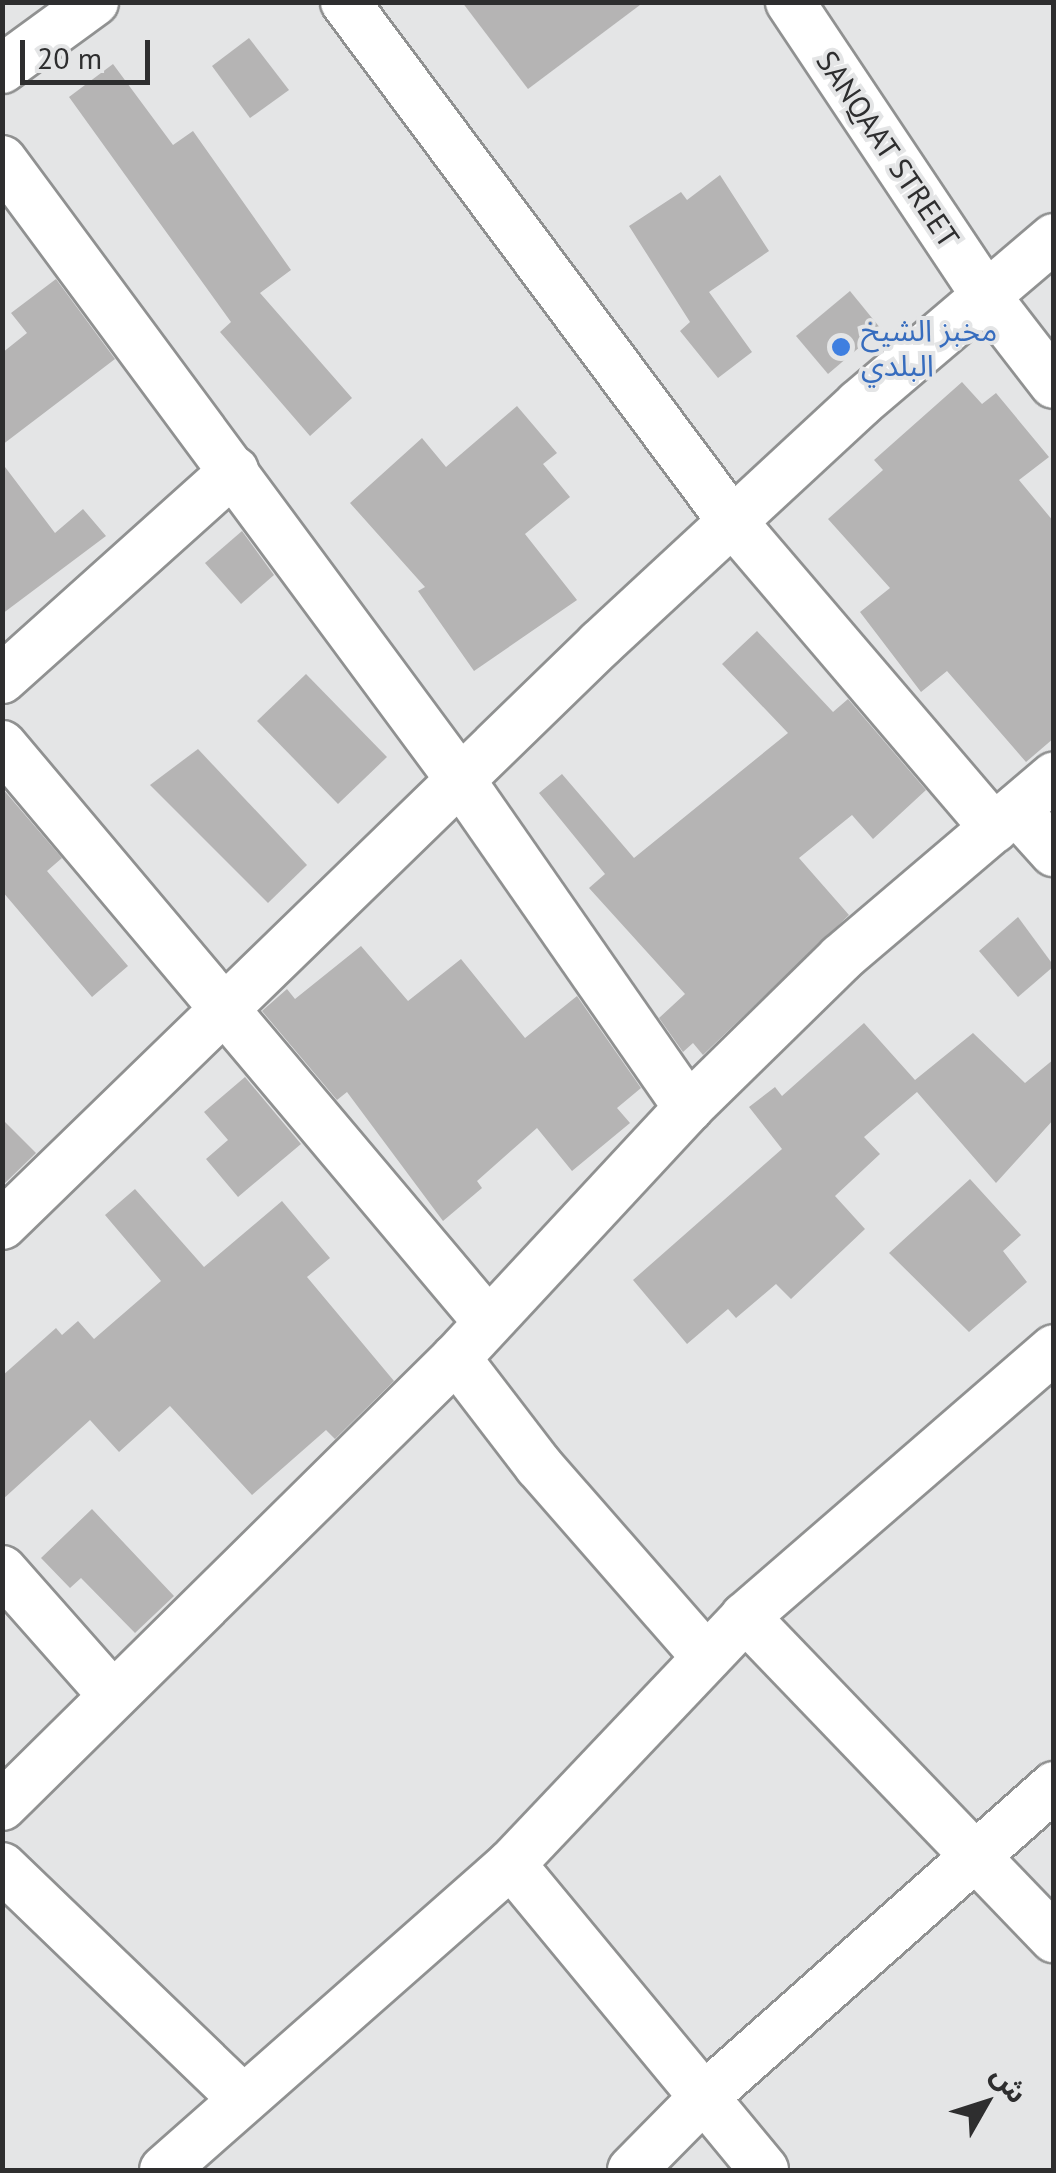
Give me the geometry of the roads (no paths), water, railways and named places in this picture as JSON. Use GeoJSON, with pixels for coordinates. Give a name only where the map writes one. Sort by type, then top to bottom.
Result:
{"type":"FeatureCollection","features":[{"type":"Feature","properties":{"kind":"street"},"geometry":{"type":"LineString","coordinates":[[2,69],[94,2]]}},
{"type":"Feature","properties":{"kind":"street"},"geometry":{"type":"LineString","coordinates":[[345,2],[732,522],[1005,819],[1054,852]]}},
{"type":"Feature","properties":{"kind":"street","name":"SANQAAT STREET"},"geometry":{"type":"LineString","coordinates":[[790,2],[986,296],[1054,384]]}},
{"type":"Feature","properties":{"kind":"street"},"geometry":{"type":"LineString","coordinates":[[2,160],[459,778],[688,1108]]}},
{"type":"Feature","properties":{"kind":"street"},"geometry":{"type":"LineString","coordinates":[[2,1224],[223,1014],[459,778],[732,522],[1054,238]]}},
{"type":"Feature","properties":{"kind":"street"},"geometry":{"type":"LineString","coordinates":[[2,679],[234,471]]}},
{"type":"Feature","properties":{"kind":"street"},"geometry":{"type":"LineString","coordinates":[[2,746],[223,1014],[488,1322]]}},
{"type":"Feature","properties":{"kind":"street"},"geometry":{"type":"LineString","coordinates":[[2,1806],[111,1693],[284,1534],[456,1358],[688,1108],[842,958],[1054,777]]}},
{"type":"Feature","properties":{"kind":"street"},"geometry":{"type":"LineString","coordinates":[[164,2170],[511,1864],[745,1618],[1054,1349]]}},
{"type":"Feature","properties":{"kind":"street"},"geometry":{"type":"LineString","coordinates":[[456,1358],[539,1466],[706,1657]]}},
{"type":"Feature","properties":{"kind":"street"},"geometry":{"type":"LineString","coordinates":[[2,1570],[111,1693]]}},
{"type":"Feature","properties":{"kind":"street"},"geometry":{"type":"LineString","coordinates":[[745,1618],[1054,1938]]}},
{"type":"Feature","properties":{"kind":"street"},"geometry":{"type":"LineString","coordinates":[[632,2170],[703,2098],[1054,1786]]}},
{"type":"Feature","properties":{"kind":"street"},"geometry":{"type":"LineString","coordinates":[[511,1864],[764,2170]]}},
{"type":"Feature","properties":{"kind":"street"},"geometry":{"type":"LineString","coordinates":[[2,1867],[242,2099]]}},
{"type":"Feature","properties":{"kind":"place","name":"مخبز الشيخ البلدي"},"geometry":{"type":"Point","coordinates":[841,347]}}]}
